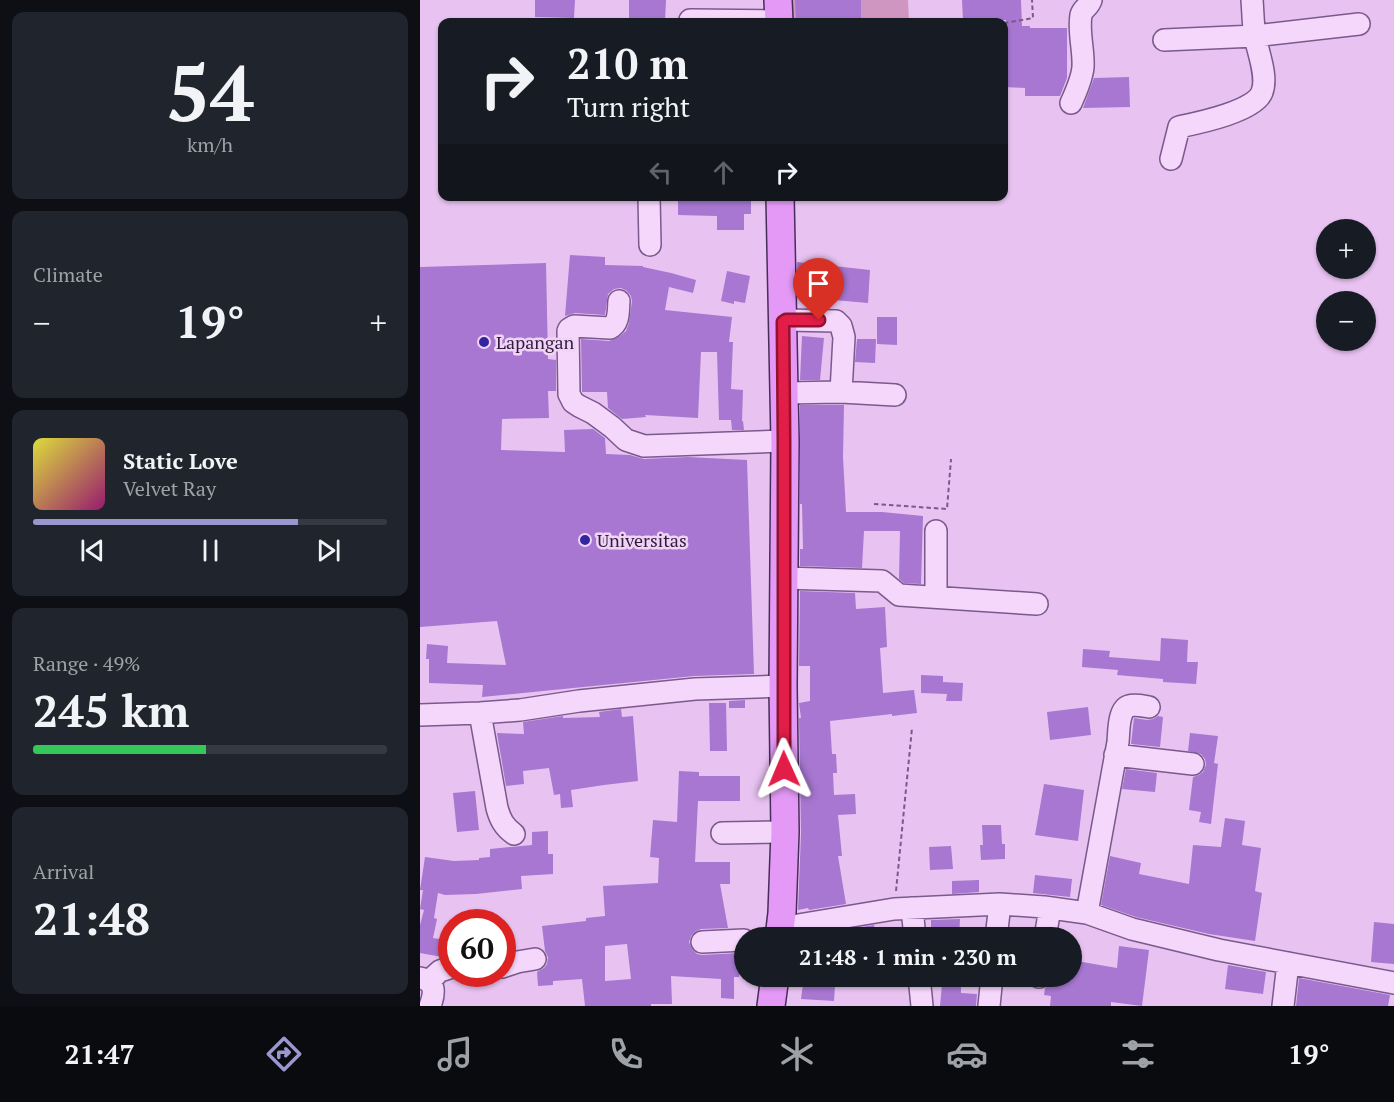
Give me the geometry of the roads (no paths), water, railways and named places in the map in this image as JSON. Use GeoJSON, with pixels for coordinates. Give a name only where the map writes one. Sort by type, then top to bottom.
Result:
{"type":"FeatureCollection","features":[{"type":"Feature","properties":{"kind":"main road"},"geometry":{"type":"LineString","coordinates":[[780,201],[784,393],[784,832],[780,927]]}},
{"type":"Feature","properties":{"kind":"main road"},"geometry":{"type":"LineString","coordinates":[[771,1006],[774,987]]}},
{"type":"Feature","properties":{"kind":"street"},"geometry":{"type":"LineString","coordinates":[[1171,159],[1179,127],[1222,117],[1259,99],[1263,90],[1263,70],[1255,36],[1252,0]]}},
{"type":"Feature","properties":{"kind":"street"},"geometry":{"type":"LineString","coordinates":[[1071,103],[1083,68],[1078,12]]}},
{"type":"Feature","properties":{"kind":"street"},"geometry":{"type":"LineString","coordinates":[[720,18],[779,14]]}},
{"type":"Feature","properties":{"kind":"street"},"geometry":{"type":"LineString","coordinates":[[1164,40],[1255,36],[1359,24]]}},
{"type":"Feature","properties":{"kind":"street"},"geometry":{"type":"LineString","coordinates":[[650,201],[650,245]]}},
{"type":"Feature","properties":{"kind":"street"},"geometry":{"type":"LineString","coordinates":[[619,301],[615,326],[610,328],[574,326],[568,331],[569,394],[573,402],[593,413],[626,440],[644,446],[784,441]]}},
{"type":"Feature","properties":{"kind":"street"},"geometry":{"type":"LineString","coordinates":[[783,322],[786,320],[836,321],[841,326],[844,337],[841,392]]}},
{"type":"Feature","properties":{"kind":"street"},"geometry":{"type":"LineString","coordinates":[[784,393],[841,392],[895,396]]}},
{"type":"Feature","properties":{"kind":"street"},"geometry":{"type":"LineString","coordinates":[[936,531],[936,597]]}},
{"type":"Feature","properties":{"kind":"street"},"geometry":{"type":"LineString","coordinates":[[784,578],[882,581],[899,595],[1037,604]]}},
{"type":"Feature","properties":{"kind":"street"},"geometry":{"type":"LineString","coordinates":[[420,715],[520,710],[579,701],[695,689],[783,686]]}},
{"type":"Feature","properties":{"kind":"street"},"geometry":{"type":"LineString","coordinates":[[1087,913],[1120,717],[1124,707],[1133,705],[1149,707]]}},
{"type":"Feature","properties":{"kind":"street"},"geometry":{"type":"LineString","coordinates":[[480,713],[496,808],[504,825],[514,834]]}},
{"type":"Feature","properties":{"kind":"street"},"geometry":{"type":"LineString","coordinates":[[1115,755],[1193,764]]}},
{"type":"Feature","properties":{"kind":"street"},"geometry":{"type":"LineString","coordinates":[[722,833],[784,832]]}},
{"type":"Feature","properties":{"kind":"street"},"geometry":{"type":"LineString","coordinates":[[810,927],[903,909],[1000,904],[1050,908],[1087,913],[1132,928],[1219,950],[1394,983]]}},
{"type":"Feature","properties":{"kind":"street"},"geometry":{"type":"LineString","coordinates":[[997,927],[1000,904]]}},
{"type":"Feature","properties":{"kind":"street"},"geometry":{"type":"LineString","coordinates":[[1047,927],[1050,908]]}},
{"type":"Feature","properties":{"kind":"street"},"geometry":{"type":"LineString","coordinates":[[903,909],[910,927]]}},
{"type":"Feature","properties":{"kind":"street"},"geometry":{"type":"LineString","coordinates":[[702,942],[734,940]]}},
{"type":"Feature","properties":{"kind":"street"},"geometry":{"type":"LineString","coordinates":[[516,962],[535,958]]}},
{"type":"Feature","properties":{"kind":"street"},"geometry":{"type":"LineString","coordinates":[[1283,1006],[1288,963]]}},
{"type":"Feature","properties":{"kind":"street"},"geometry":{"type":"LineString","coordinates":[[430,1006],[434,992],[425,980],[438,972]]}},
{"type":"Feature","properties":{"kind":"street"},"geometry":{"type":"LineString","coordinates":[[920,987],[922,1006]]}},
{"type":"Feature","properties":{"kind":"street"},"geometry":{"type":"LineString","coordinates":[[989,1006],[991,987]]}},
{"type":"Feature","properties":{"kind":"place","name":"Lapangan"},"geometry":{"type":"Point","coordinates":[484,342]}},
{"type":"Feature","properties":{"kind":"place","name":"Universitas"},"geometry":{"type":"Point","coordinates":[585,540]}}]}
